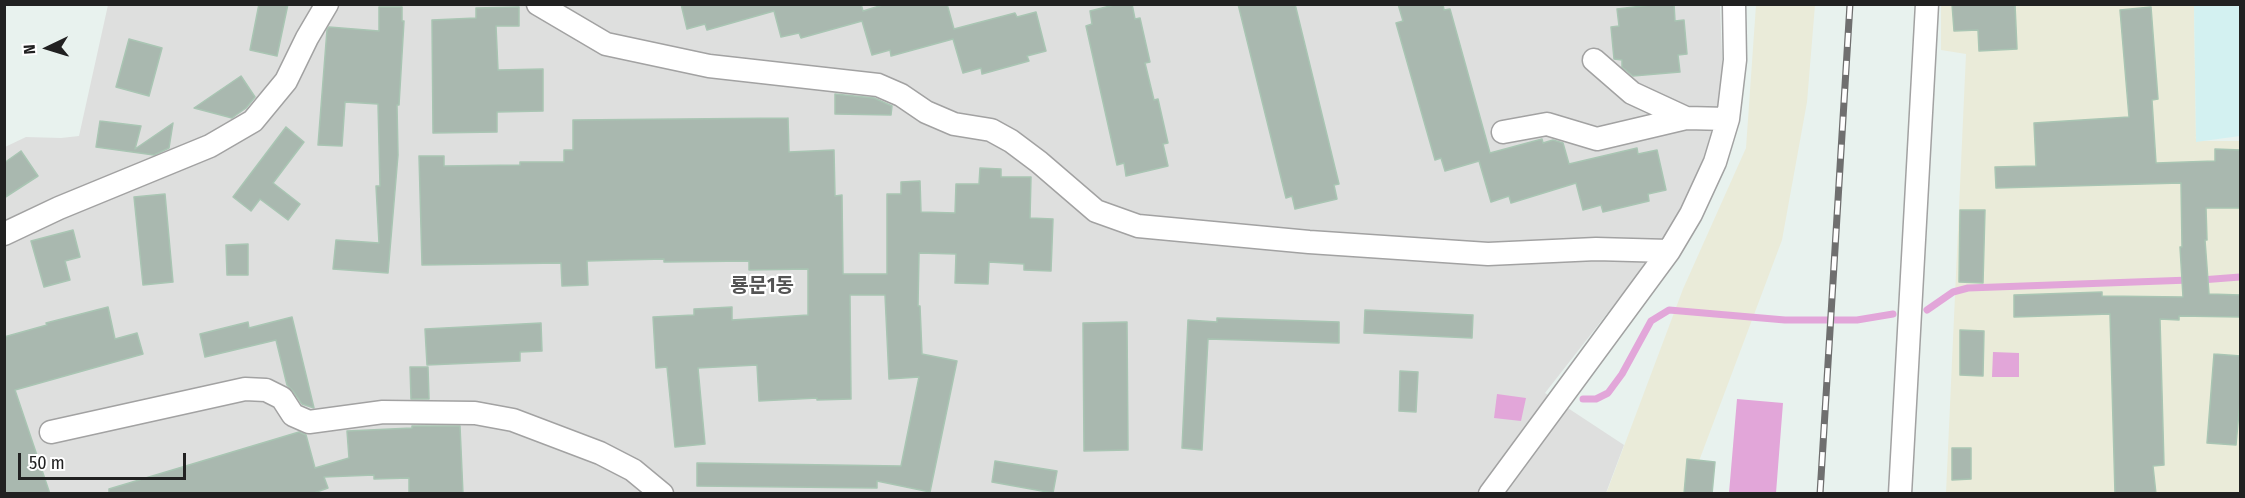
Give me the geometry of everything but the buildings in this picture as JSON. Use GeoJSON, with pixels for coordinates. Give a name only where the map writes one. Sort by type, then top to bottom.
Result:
{"type":"FeatureCollection","features":[{"type":"Feature","properties":{"kind":"street"},"geometry":{"type":"LineString","coordinates":[[4,234],[58,208],[210,146],[253,121],[286,81],[327,4]]}},
{"type":"Feature","properties":{"kind":"street"},"geometry":{"type":"LineString","coordinates":[[538,4],[606,44],[710,66],[878,85],[901,95],[926,112],[954,124],[991,130],[1011,141],[1039,162],[1096,211],[1138,226],[1309,242],[1488,254],[1596,249],[1669,251]]}},
{"type":"Feature","properties":{"kind":"street"},"geometry":{"type":"LineString","coordinates":[[1490,494],[1669,251],[1691,214],[1715,162],[1728,119],[1735,60],[1734,4]]}},
{"type":"Feature","properties":{"kind":"street"},"geometry":{"type":"LineString","coordinates":[[1900,494],[1927,4]]}},
{"type":"Feature","properties":{"kind":"street"},"geometry":{"type":"LineString","coordinates":[[1594,60],[1632,93],[1686,118]]}},
{"type":"Feature","properties":{"kind":"street"},"geometry":{"type":"LineString","coordinates":[[1503,132],[1547,124],[1597,139],[1686,118],[1728,119]]}},
{"type":"Feature","properties":{"kind":"street"},"geometry":{"type":"LineString","coordinates":[[51,432],[245,389],[266,390],[282,398],[293,415],[309,422],[383,412],[475,413],[513,420],[600,453],[633,470],[662,494]]}},
{"type":"Feature","properties":{"kind":"shaded area"},"geometry":{"type":"Polygon","coordinates":[[[108,5],[1720,5],[1723,78],[1708,158],[1674,228],[1545,393],[1624,445],[1606,493],[5,494],[5,147],[26,137],[79,136],[108,5]]]}},
{"type":"Feature","properties":{"kind":"shaded area"},"geometry":{"type":"Polygon","coordinates":[[[1756,5],[1815,5],[1807,102],[1782,240],[1687,493],[1606,494],[1683,289],[1746,148],[1756,5]]]}},
{"type":"Feature","properties":{"kind":"shaded area"},"geometry":{"type":"Polygon","coordinates":[[[1941,5],[2194,5],[2196,141],[2240,141],[2240,493],[1946,493],[1966,54],[1941,50],[1941,5]]]}},
{"type":"Feature","properties":{"kind":"shaded area"},"geometry":{"type":"Polygon","coordinates":[[[2194,5],[2240,5],[2240,136],[2196,142],[2194,5]]]}},
{"type":"Feature","properties":{"kind":"shaded area"},"geometry":{"type":"Polygon","coordinates":[[[1993,352],[2019,353],[2019,377],[1992,377],[1993,352]]]}},
{"type":"Feature","properties":{"kind":"shaded area"},"geometry":{"type":"Polygon","coordinates":[[[1497,394],[1526,398],[1521,421],[1494,418],[1497,394]]]}},
{"type":"Feature","properties":{"kind":"shaded area"},"geometry":{"type":"Polygon","coordinates":[[[1737,399],[1783,403],[1776,493],[1729,493],[1737,399]]]}},
{"type":"Feature","properties":{"kind":"waterway"},"geometry":{"type":"LineString","coordinates":[[2201,280],[2240,277]]}},
{"type":"Feature","properties":{"kind":"waterway"},"geometry":{"type":"LineString","coordinates":[[1927,310],[1953,292],[1968,288],[2190,280]]}},
{"type":"Feature","properties":{"kind":"waterway"},"geometry":{"type":"LineString","coordinates":[[1583,399],[1596,399],[1608,393],[1622,374],[1651,321],[1669,310],[1785,320],[1857,320],[1893,314]]}},
{"type":"Feature","properties":{"kind":"railway"},"geometry":{"type":"LineString","coordinates":[[1820,494],[1850,4]]}},
{"type":"Feature","properties":{"kind":"district","name":"룡문1동"},"geometry":{"type":"Point","coordinates":[762,286]}}]}
